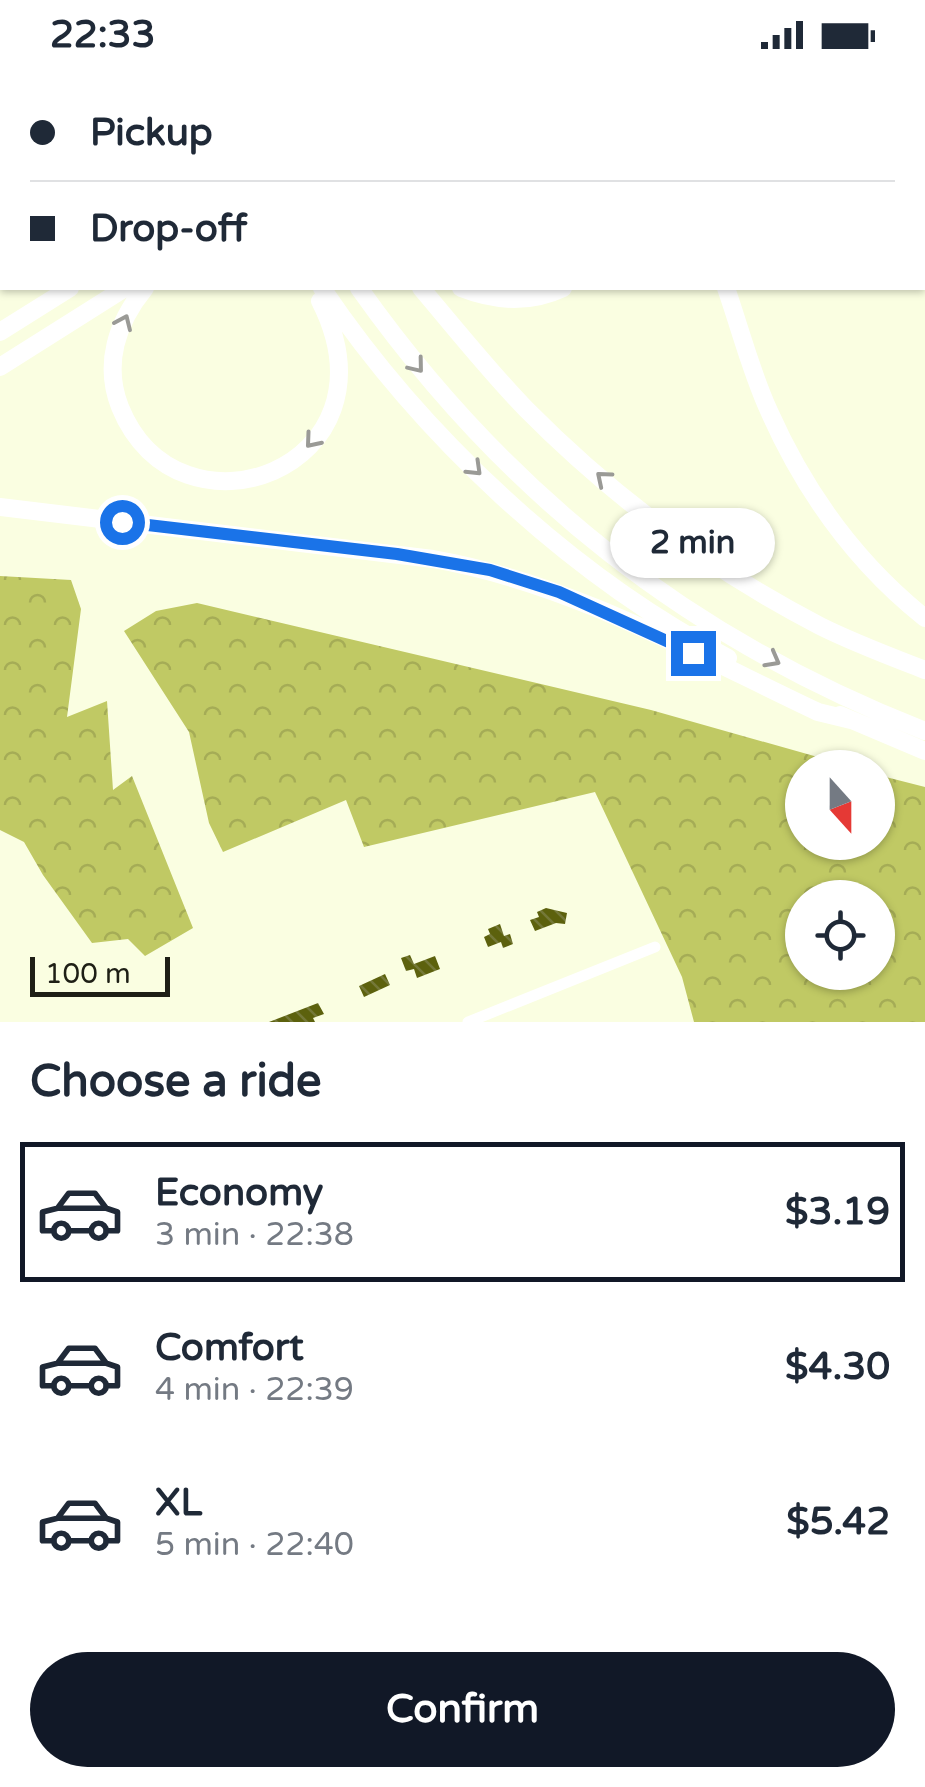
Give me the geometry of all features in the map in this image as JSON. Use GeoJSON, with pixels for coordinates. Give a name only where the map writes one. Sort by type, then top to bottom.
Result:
{"type":"FeatureCollection","features":[{"type":"Feature","properties":{"kind":"highway"},"geometry":{"type":"LineString","coordinates":[[0,332],[67,290]]}},
{"type":"Feature","properties":{"kind":"highway"},"geometry":{"type":"LineString","coordinates":[[0,368],[123,290]]}},
{"type":"Feature","properties":{"kind":"highway"},"geometry":{"type":"LineString","coordinates":[[144,290],[127,313],[116,340],[112,378],[120,408],[134,434],[160,460],[201,480],[224,481],[255,478],[278,470],[308,447],[329,418],[337,395],[339,354],[334,328],[313,290]]}},
{"type":"Feature","properties":{"kind":"highway"},"geometry":{"type":"LineString","coordinates":[[323,290],[387,375],[434,428],[487,481],[578,558],[635,600],[718,652],[850,720],[925,752]]}},
{"type":"Feature","properties":{"kind":"highway"},"geometry":{"type":"LineString","coordinates":[[361,290],[449,404],[551,506],[635,575],[778,664],[925,731]]}},
{"type":"Feature","properties":{"kind":"highway"},"geometry":{"type":"LineString","coordinates":[[423,290],[526,408],[640,509],[695,550],[778,602],[856,644],[925,670]]}},
{"type":"Feature","properties":{"kind":"highway"},"geometry":{"type":"LineString","coordinates":[[468,290],[517,299],[556,290]]}},
{"type":"Feature","properties":{"kind":"highway"},"geometry":{"type":"LineString","coordinates":[[727,290],[768,410],[818,501],[842,535],[896,594],[925,618]]}},
{"type":"Feature","properties":{"kind":"highway"},"geometry":{"type":"LineString","coordinates":[[736,290],[783,438]]}},
{"type":"Feature","properties":{"kind":"highway"},"geometry":{"type":"LineString","coordinates":[[0,507],[415,557],[516,577],[600,609],[818,712],[850,720]]}},
{"type":"Feature","properties":{"kind":"street"},"geometry":{"type":"LineString","coordinates":[[468,1022],[655,947]]}},
{"type":"Feature","properties":{"kind":"green space"},"geometry":{"type":"Polygon","coordinates":[[[0,576],[71,580],[81,609],[67,717],[107,701],[113,790],[132,776],[193,928],[145,956],[128,939],[92,943],[24,842],[0,830],[0,576]]]}},
{"type":"Feature","properties":{"kind":"green space"},"geometry":{"type":"Polygon","coordinates":[[[197,603],[651,710],[793,750],[785,750],[785,860],[895,860],[895,779],[925,787],[925,1022],[694,1022],[682,977],[595,792],[364,847],[346,800],[223,852],[209,823],[189,732],[124,631],[156,611],[197,603]]]}},
{"type":"Feature","properties":{"kind":"building"},"geometry":{"type":"Polygon","coordinates":[[[546,908],[567,913],[565,924],[556,923],[535,931],[530,920],[546,908]]]}},
{"type":"Feature","properties":{"kind":"building"},"geometry":{"type":"Polygon","coordinates":[[[500,924],[504,936],[510,934],[513,944],[503,948],[501,942],[488,947],[484,937],[490,934],[488,929],[500,924]]]}},
{"type":"Feature","properties":{"kind":"building"},"geometry":{"type":"Polygon","coordinates":[[[410,955],[414,964],[435,956],[440,969],[417,978],[414,969],[406,971],[401,958],[410,955]]]}},
{"type":"Feature","properties":{"kind":"building"},"geometry":{"type":"Polygon","coordinates":[[[385,974],[390,985],[364,997],[359,986],[385,974]]]}},
{"type":"Feature","properties":{"kind":"building"},"geometry":{"type":"Polygon","coordinates":[[[318,1003],[324,1014],[313,1018],[315,1022],[269,1022],[318,1003]]]}},
{"type":"Feature","properties":{"kind":"route"},"geometry":{"type":"LineString","coordinates":[[122,522],[397,554],[490,570],[559,592],[693,653]]}}]}
